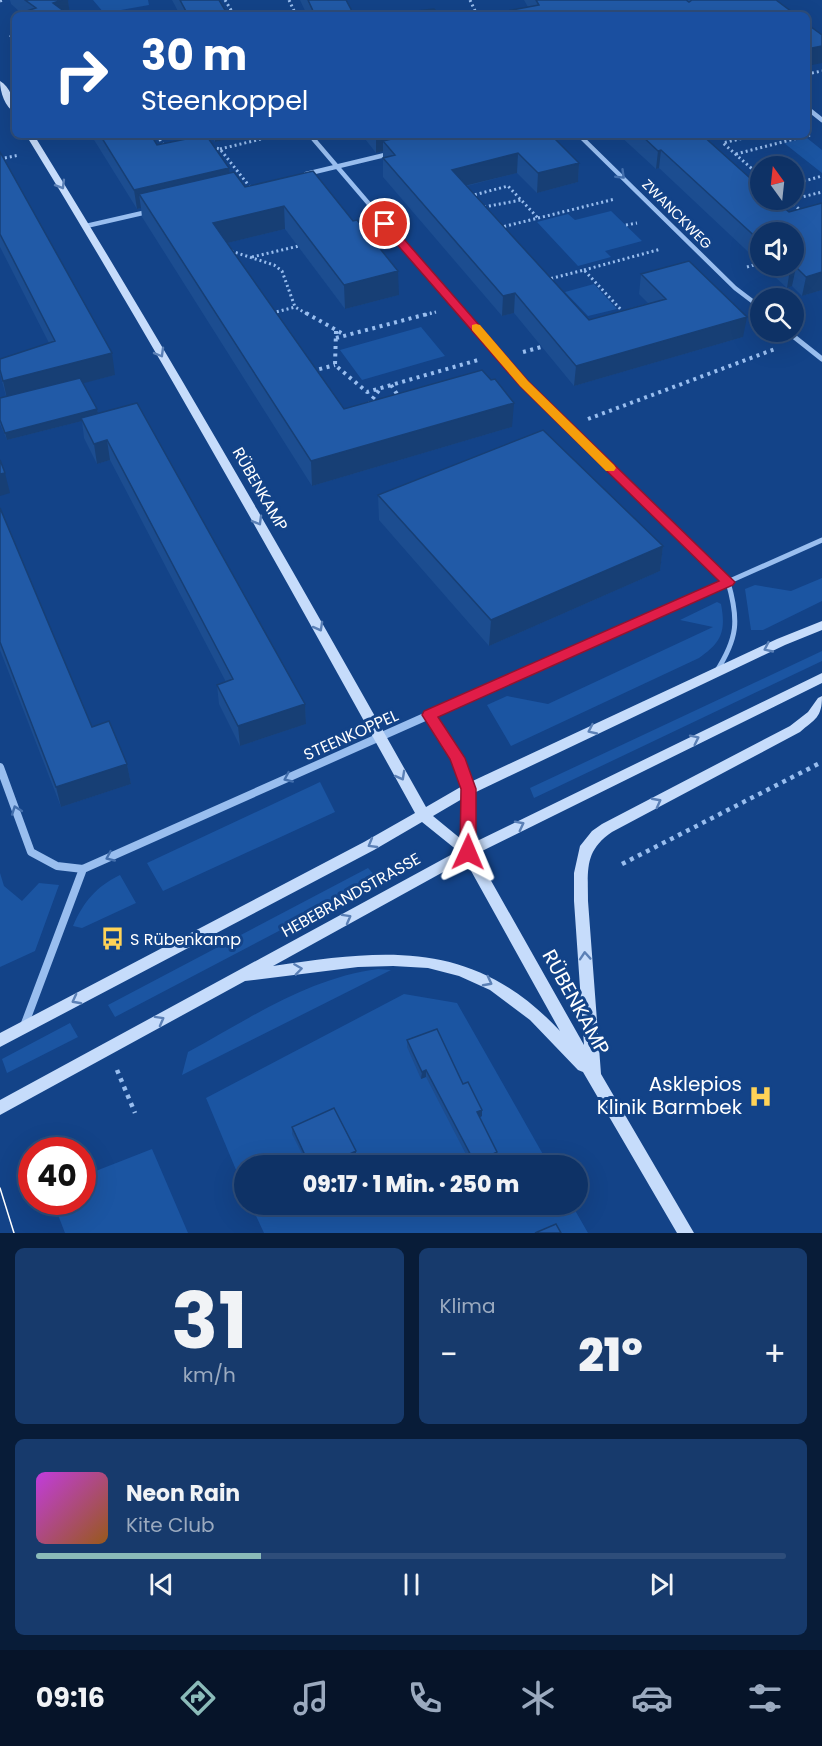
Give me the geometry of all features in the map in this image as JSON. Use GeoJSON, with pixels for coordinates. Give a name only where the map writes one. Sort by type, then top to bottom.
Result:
{"type":"FeatureCollection","features":[{"type":"Feature","properties":{"kind":"main road"},"geometry":{"type":"LineString","coordinates":[[0,83],[12,105]]}},
{"type":"Feature","properties":{"kind":"main road","name":"RÜBENKAMP"},"geometry":{"type":"LineString","coordinates":[[32,138],[86,226],[290,576],[423,815],[468,852],[595,1078],[686,1233]]}},
{"type":"Feature","properties":{"kind":"main road","name":"HEBEBRANDSTRASSE"},"geometry":{"type":"LineString","coordinates":[[0,1040],[369,846],[469,789],[822,625]]}},
{"type":"Feature","properties":{"kind":"main road","name":"HEBEBRANDSTRASSE"},"geometry":{"type":"LineString","coordinates":[[0,1108],[468,852],[822,678]]}},
{"type":"Feature","properties":{"kind":"main road"},"geometry":{"type":"LineString","coordinates":[[595,1078],[581,901],[581,873],[585,850],[597,835],[607,828],[795,729],[812,715],[822,701]]}},
{"type":"Feature","properties":{"kind":"main road"},"geometry":{"type":"LineString","coordinates":[[468,852],[469,789]]}},
{"type":"Feature","properties":{"kind":"main road"},"geometry":{"type":"LineString","coordinates":[[240,977],[382,958],[423,961],[448,967],[492,983],[529,1009],[595,1078]]}},
{"type":"Feature","properties":{"kind":"street"},"geometry":{"type":"LineString","coordinates":[[810,110],[822,120]]}},
{"type":"Feature","properties":{"kind":"street"},"geometry":{"type":"LineString","coordinates":[[313,138],[499,354],[568,427],[728,582],[736,609],[737,627],[727,656],[715,673]]}},
{"type":"Feature","properties":{"kind":"street","name":"ZWANCKWEG"},"geometry":{"type":"LineString","coordinates":[[582,138],[735,288],[750,299]]}},
{"type":"Feature","properties":{"kind":"street"},"geometry":{"type":"LineString","coordinates":[[304,175],[392,154]]}},
{"type":"Feature","properties":{"kind":"street"},"geometry":{"type":"LineString","coordinates":[[86,226],[158,209]]}},
{"type":"Feature","properties":{"kind":"street"},"geometry":{"type":"LineString","coordinates":[[801,342],[822,359]]}},
{"type":"Feature","properties":{"kind":"street","name":"STEENKOPPEL"},"geometry":{"type":"LineString","coordinates":[[84,869],[822,540]]}},
{"type":"Feature","properties":{"kind":"street"},"geometry":{"type":"LineString","coordinates":[[429,715],[457,758],[469,789]]}},
{"type":"Feature","properties":{"kind":"street"},"geometry":{"type":"LineString","coordinates":[[0,767],[31,852],[57,866],[84,869],[23,1028]]}},
{"type":"Feature","properties":{"kind":"path"},"geometry":{"type":"LineString","coordinates":[[159,138],[168,151]]}},
{"type":"Feature","properties":{"kind":"path"},"geometry":{"type":"LineString","coordinates":[[210,147],[220,149],[266,138]]}},
{"type":"Feature","properties":{"kind":"path"},"geometry":{"type":"LineString","coordinates":[[744,138],[723,143],[750,167]]}},
{"type":"Feature","properties":{"kind":"path"},"geometry":{"type":"LineString","coordinates":[[735,154],[798,138]]}},
{"type":"Feature","properties":{"kind":"path"},"geometry":{"type":"LineString","coordinates":[[220,149],[250,188]]}},
{"type":"Feature","properties":{"kind":"path"},"geometry":{"type":"LineString","coordinates":[[804,181],[822,176]]}},
{"type":"Feature","properties":{"kind":"path"},"geometry":{"type":"LineString","coordinates":[[461,198],[508,186],[538,218]]}},
{"type":"Feature","properties":{"kind":"path"},"geometry":{"type":"LineString","coordinates":[[804,197],[822,192]]}},
{"type":"Feature","properties":{"kind":"path"},"geometry":{"type":"LineString","coordinates":[[473,195],[486,209],[521,200]]}},
{"type":"Feature","properties":{"kind":"path"},"geometry":{"type":"LineString","coordinates":[[504,230],[502,227],[615,198]]}},
{"type":"Feature","properties":{"kind":"path"},"geometry":{"type":"LineString","coordinates":[[801,210],[806,215]]}},
{"type":"Feature","properties":{"kind":"path"},"geometry":{"type":"LineString","coordinates":[[626,225],[637,223]]}},
{"type":"Feature","properties":{"kind":"path"},"geometry":{"type":"LineString","coordinates":[[497,231],[504,230]]}},
{"type":"Feature","properties":{"kind":"path"},"geometry":{"type":"LineString","coordinates":[[504,230],[511,237]]}},
{"type":"Feature","properties":{"kind":"path"},"geometry":{"type":"LineString","coordinates":[[251,258],[307,244]]}},
{"type":"Feature","properties":{"kind":"path"},"geometry":{"type":"LineString","coordinates":[[224,248],[282,271],[295,307],[345,335]]}},
{"type":"Feature","properties":{"kind":"path"},"geometry":{"type":"LineString","coordinates":[[539,277],[545,275],[549,279],[661,249]]}},
{"type":"Feature","properties":{"kind":"path"},"geometry":{"type":"LineString","coordinates":[[584,270],[632,321]]}},
{"type":"Feature","properties":{"kind":"path"},"geometry":{"type":"LineString","coordinates":[[269,313],[295,307]]}},
{"type":"Feature","properties":{"kind":"path"},"geometry":{"type":"LineString","coordinates":[[336,338],[457,307]]}},
{"type":"Feature","properties":{"kind":"path"},"geometry":{"type":"LineString","coordinates":[[335,365],[336,331]]}},
{"type":"Feature","properties":{"kind":"path"},"geometry":{"type":"LineString","coordinates":[[568,427],[793,342]]}},
{"type":"Feature","properties":{"kind":"path"},"geometry":{"type":"LineString","coordinates":[[526,362],[518,353],[550,345]]}},
{"type":"Feature","properties":{"kind":"path"},"geometry":{"type":"LineString","coordinates":[[335,365],[367,392],[499,354]]}},
{"type":"Feature","properties":{"kind":"path"},"geometry":{"type":"LineString","coordinates":[[309,372],[335,365]]}},
{"type":"Feature","properties":{"kind":"path"},"geometry":{"type":"LineString","coordinates":[[391,385],[405,405]]}},
{"type":"Feature","properties":{"kind":"path"},"geometry":{"type":"LineString","coordinates":[[362,413],[381,388]]}},
{"type":"Feature","properties":{"kind":"path"},"geometry":{"type":"LineString","coordinates":[[622,864],[822,762]]}},
{"type":"Feature","properties":{"kind":"path"},"geometry":{"type":"LineString","coordinates":[[118,1072],[135,1113]]}},
{"type":"Feature","properties":{"kind":"shaded area"},"geometry":{"type":"Polygon","coordinates":[[[93,0],[148,0],[149,5],[103,12],[93,0]]]}},
{"type":"Feature","properties":{"kind":"shaded area"},"geometry":{"type":"Polygon","coordinates":[[[807,138],[822,150],[822,173],[804,159],[804,156],[800,156],[784,143],[807,138]]]}},
{"type":"Feature","properties":{"kind":"shaded area"},"geometry":{"type":"Polygon","coordinates":[[[611,211],[642,241],[605,251],[611,257],[578,266],[537,222],[568,214],[575,220],[611,211]]]}},
{"type":"Feature","properties":{"kind":"shaded area"},"geometry":{"type":"Polygon","coordinates":[[[594,284],[617,309],[588,316],[565,292],[594,284]]]}},
{"type":"Feature","properties":{"kind":"shaded area"},"geometry":{"type":"Polygon","coordinates":[[[421,327],[445,356],[362,380],[340,350],[421,327]]]}},
{"type":"Feature","properties":{"kind":"shaded area"},"geometry":{"type":"Polygon","coordinates":[[[822,578],[822,601],[763,630],[751,630],[745,589],[755,585],[791,591],[822,578]]]}},
{"type":"Feature","properties":{"kind":"shaded area"},"geometry":{"type":"Polygon","coordinates":[[[717,602],[721,604],[722,629],[713,647],[699,658],[511,746],[487,705],[507,696],[548,704],[713,627],[680,620],[717,602]]]}},
{"type":"Feature","properties":{"kind":"shaded area"},"geometry":{"type":"Polygon","coordinates":[[[822,651],[822,661],[534,798],[530,788],[822,651]]]}},
{"type":"Feature","properties":{"kind":"shaded area"},"geometry":{"type":"Polygon","coordinates":[[[320,782],[335,812],[163,891],[147,863],[320,782]]]}},
{"type":"Feature","properties":{"kind":"shaded area"},"geometry":{"type":"Polygon","coordinates":[[[368,868],[378,879],[115,1017],[108,1005],[368,868]]]}},
{"type":"Feature","properties":{"kind":"shaded area"},"geometry":{"type":"Polygon","coordinates":[[[0,873],[4,886],[22,901],[39,883],[59,885],[35,951],[0,967],[0,873]]]}},
{"type":"Feature","properties":{"kind":"shaded area"},"geometry":{"type":"Polygon","coordinates":[[[120,875],[136,903],[82,928],[73,926],[92,896],[120,875]]]}},
{"type":"Feature","properties":{"kind":"shaded area"},"geometry":{"type":"Polygon","coordinates":[[[378,969],[391,970],[182,1075],[188,1052],[256,1014],[327,981],[378,969]]]}},
{"type":"Feature","properties":{"kind":"shaded area"},"geometry":{"type":"Polygon","coordinates":[[[404,994],[457,1003],[543,1155],[234,1155],[234,1165],[206,1098],[404,994]]]}},
{"type":"Feature","properties":{"kind":"shaded area"},"geometry":{"type":"Polygon","coordinates":[[[70,1023],[78,1037],[7,1073],[2,1059],[70,1023]]]}},
{"type":"Feature","properties":{"kind":"shaded area"},"geometry":{"type":"Polygon","coordinates":[[[152,1149],[188,1233],[65,1233],[58,1215],[96,1215],[96,1171],[152,1149]]]}},
{"type":"Feature","properties":{"kind":"shaded area"},"geometry":{"type":"Polygon","coordinates":[[[256,1215],[578,1215],[588,1233],[264,1233],[256,1215]]]}},
{"type":"Feature","properties":{"kind":"building"},"geometry":{"type":"Polygon","coordinates":[[[25,0],[62,0],[53,3],[65,12],[23,12],[36,8],[25,0]]]}},
{"type":"Feature","properties":{"kind":"building"},"geometry":{"type":"Polygon","coordinates":[[[180,0],[219,0],[226,12],[186,12],[180,0]]]}},
{"type":"Feature","properties":{"kind":"building"},"geometry":{"type":"Polygon","coordinates":[[[308,0],[346,0],[352,12],[314,12],[308,0]]]}},
{"type":"Feature","properties":{"kind":"building"},"geometry":{"type":"Polygon","coordinates":[[[536,0],[686,0],[689,2],[692,0],[776,0],[792,12],[507,11],[539,5],[536,0]]]}},
{"type":"Feature","properties":{"kind":"building"},"geometry":{"type":"Polygon","coordinates":[[[434,9],[437,12],[408,12],[434,9]]]}},
{"type":"Feature","properties":{"kind":"building"},"geometry":{"type":"Polygon","coordinates":[[[810,26],[822,35],[822,46],[810,48],[810,26]]]}},
{"type":"Feature","properties":{"kind":"building"},"geometry":{"type":"Polygon","coordinates":[[[102,138],[153,138],[157,145],[191,138],[208,138],[229,168],[134,190],[102,138]]]}},
{"type":"Feature","properties":{"kind":"building"},"geometry":{"type":"Polygon","coordinates":[[[396,138],[554,138],[579,163],[538,173],[518,153],[452,170],[589,320],[666,299],[641,274],[689,261],[747,317],[576,366],[515,293],[503,296],[383,158],[395,155],[383,141],[396,138]]]}},
{"type":"Feature","properties":{"kind":"building"},"geometry":{"type":"Polygon","coordinates":[[[644,138],[705,138],[750,178],[750,210],[786,210],[789,212],[804,210],[804,208],[822,203],[822,272],[806,277],[804,275],[804,222],[750,222],[750,232],[661,150],[658,151],[644,138]]]}},
{"type":"Feature","properties":{"kind":"building"},"geometry":{"type":"Polygon","coordinates":[[[0,152],[112,353],[3,381],[0,359],[55,341],[0,234],[0,152]]]}},
{"type":"Feature","properties":{"kind":"building"},"geometry":{"type":"Polygon","coordinates":[[[313,171],[353,221],[357,220],[398,271],[344,285],[284,206],[213,223],[344,409],[482,370],[491,380],[495,379],[514,403],[311,461],[139,194],[234,172],[245,187],[313,171]]]}},
{"type":"Feature","properties":{"kind":"building"},"geometry":{"type":"Polygon","coordinates":[[[80,378],[97,409],[5,433],[0,420],[0,398],[80,378]]]}},
{"type":"Feature","properties":{"kind":"building"},"geometry":{"type":"Polygon","coordinates":[[[137,403],[305,704],[238,726],[217,685],[233,679],[107,440],[94,444],[81,418],[137,403]]]}},
{"type":"Feature","properties":{"kind":"building"},"geometry":{"type":"Polygon","coordinates":[[[543,430],[663,546],[491,620],[378,495],[543,430]]]}},
{"type":"Feature","properties":{"kind":"building"},"geometry":{"type":"Polygon","coordinates":[[[0,460],[5,473],[0,474],[0,460]]]}},
{"type":"Feature","properties":{"kind":"building"},"geometry":{"type":"Polygon","coordinates":[[[0,508],[92,727],[109,721],[127,764],[56,787],[0,642],[0,508]]]}},
{"type":"Feature","properties":{"kind":"building"},"geometry":{"type":"Polygon","coordinates":[[[437,1029],[463,1084],[468,1082],[482,1110],[477,1112],[497,1152],[491,1155],[471,1155],[426,1070],[422,1072],[407,1040],[437,1029]]]}},
{"type":"Feature","properties":{"kind":"building"},"geometry":{"type":"Polygon","coordinates":[[[334,1108],[356,1151],[348,1155],[305,1155],[292,1127],[334,1108]]]}},
{"type":"Feature","properties":{"kind":"building"},"geometry":{"type":"Polygon","coordinates":[[[556,1224],[561,1233],[535,1233],[556,1224]]]}},
{"type":"Feature","properties":{"kind":"tram line"},"geometry":{"type":"LineString","coordinates":[[0,1188],[14,1233]]}},
{"type":"Feature","properties":{"kind":"slow traffic"},"geometry":{"type":"LineString","coordinates":[[476,328],[524,384],[610,468]]}},
{"type":"Feature","properties":{"kind":"place","name":"S Rübenkamp"},"geometry":{"type":"Point","coordinates":[112,939]}},
{"type":"Feature","properties":{"kind":"place","name":"Asklepios Klinik Barmbek"},"geometry":{"type":"Point","coordinates":[760,1096]}},
{"type":"Feature","properties":{"kind":"route"},"geometry":{"type":"LineString","coordinates":[[385,224],[524,384],[728,582],[429,715],[451,746],[463,769],[469,789],[468,852]]}}]}
